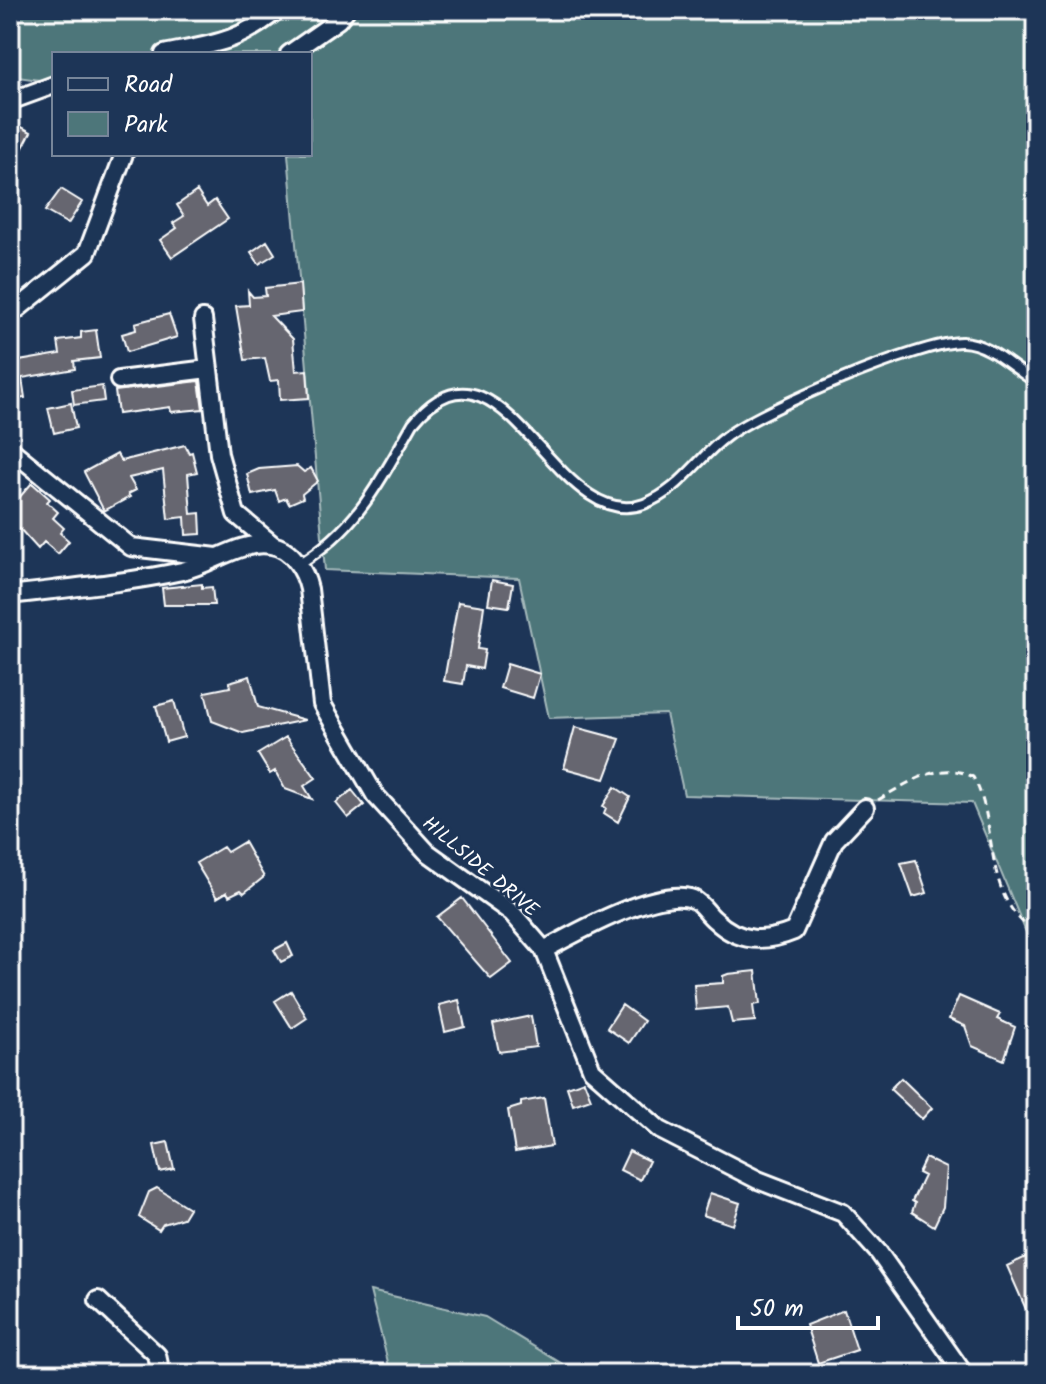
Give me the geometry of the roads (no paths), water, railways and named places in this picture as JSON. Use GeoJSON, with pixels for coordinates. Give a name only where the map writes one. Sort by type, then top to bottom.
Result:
{"type":"FeatureCollection","features":[{"type":"Feature","properties":{"kind":"street"},"geometry":{"type":"LineString","coordinates":[[174,52],[224,42],[250,33],[277,10]]}},
{"type":"Feature","properties":{"kind":"street"},"geometry":{"type":"LineString","coordinates":[[292,52],[338,20],[346,10]]}},
{"type":"Feature","properties":{"kind":"street"},"geometry":{"type":"LineString","coordinates":[[10,101],[52,86]]}},
{"type":"Feature","properties":{"kind":"street"},"geometry":{"type":"LineString","coordinates":[[10,315],[87,253],[123,156]]}},
{"type":"Feature","properties":{"kind":"street"},"geometry":{"type":"LineString","coordinates":[[203,319],[219,454],[236,514],[299,564]]}},
{"type":"Feature","properties":{"kind":"street"},"geometry":{"type":"LineString","coordinates":[[119,380],[208,369]]}},
{"type":"Feature","properties":{"kind":"street"},"geometry":{"type":"LineString","coordinates":[[10,449],[131,547],[219,557]]}},
{"type":"Feature","properties":{"kind":"street"},"geometry":{"type":"LineString","coordinates":[[10,595],[133,580],[186,570],[254,546],[273,545]]}},
{"type":"Feature","properties":{"kind":"street","name":"HILLSIDE DRIVE"},"geometry":{"type":"LineString","coordinates":[[299,564],[309,589],[322,704],[375,795],[427,852],[512,913],[544,950],[592,1070],[660,1130],[758,1180],[843,1213],[879,1253],[964,1374]]}},
{"type":"Feature","properties":{"kind":"street"},"geometry":{"type":"LineString","coordinates":[[544,950],[622,909],[683,898],[694,899],[727,930],[746,937],[769,941],[794,931],[834,841],[865,808]]}},
{"type":"Feature","properties":{"kind":"street"},"geometry":{"type":"LineString","coordinates":[[98,1300],[157,1355],[161,1374]]}},
{"type":"Feature","properties":{"kind":"lane"},"geometry":{"type":"LineString","coordinates":[[299,564],[329,546],[356,520],[413,423],[425,408],[446,395],[477,395],[500,408],[530,434],[582,489],[604,505],[620,508],[640,506],[682,482],[730,433],[910,352],[965,342],[995,354],[1036,382]]}}]}
